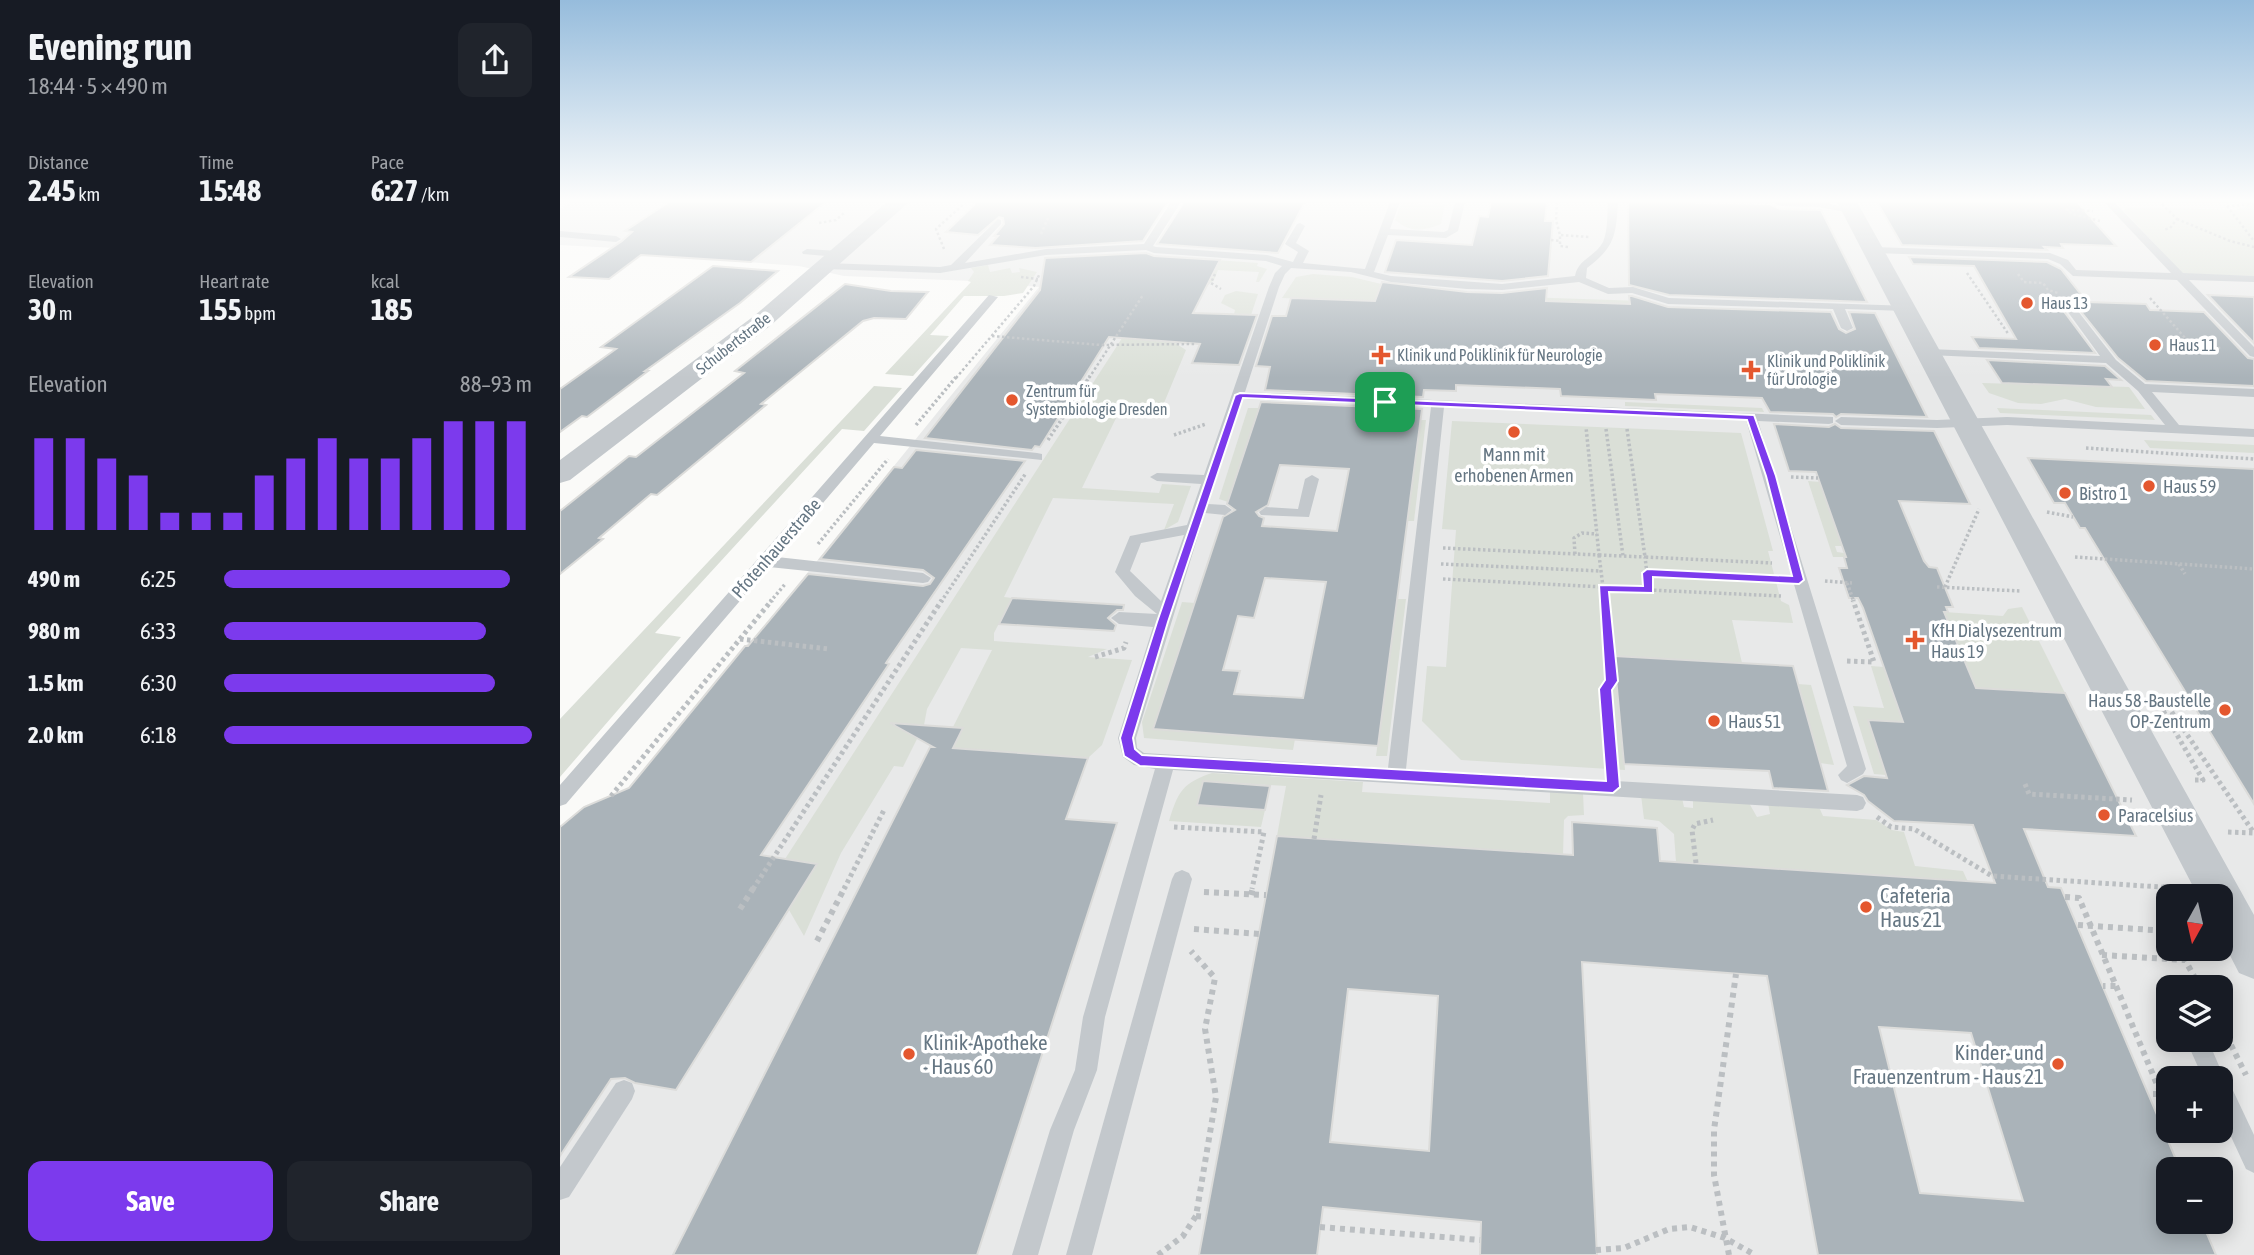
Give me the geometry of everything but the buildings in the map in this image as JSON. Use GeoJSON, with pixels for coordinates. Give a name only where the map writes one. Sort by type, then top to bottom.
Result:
{"type":"FeatureCollection","features":[{"type":"Feature","properties":{"kind":"street","name":"Schubertstraße"},"geometry":{"type":"LineString","coordinates":[[560,474],[762,321],[820,261]]}},
{"type":"Feature","properties":{"kind":"street"},"geometry":{"type":"LineString","coordinates":[[1880,261],[2214,884]]}},
{"type":"Feature","properties":{"kind":"street"},"geometry":{"type":"LineString","coordinates":[[2233,919],[2254,958]]}},
{"type":"Feature","properties":{"kind":"lane"},"geometry":{"type":"LineString","coordinates":[[855,261],[940,270],[1011,261]]}},
{"type":"Feature","properties":{"kind":"lane"},"geometry":{"type":"LineString","coordinates":[[954,268],[961,261]]}},
{"type":"Feature","properties":{"kind":"lane"},"geometry":{"type":"LineString","coordinates":[[1277,261],[1293,265],[1369,272],[1391,279],[1467,286],[1502,287],[1580,279],[1592,286],[1608,290],[1633,290],[1668,301],[1906,308]]}},
{"type":"Feature","properties":{"kind":"lane"},"geometry":{"type":"LineString","coordinates":[[1296,261],[1280,273],[1274,287],[1212,480],[1164,617],[1127,738],[1129,752],[1140,760],[1166,762],[1857,803]]}},
{"type":"Feature","properties":{"kind":"lane"},"geometry":{"type":"LineString","coordinates":[[1369,272],[1374,261]]}},
{"type":"Feature","properties":{"kind":"lane"},"geometry":{"type":"LineString","coordinates":[[1580,279],[1582,267],[1591,261]]}},
{"type":"Feature","properties":{"kind":"lane"},"geometry":{"type":"LineString","coordinates":[[2061,261],[2073,273],[2254,279]]}},
{"type":"Feature","properties":{"kind":"lane"},"geometry":{"type":"LineString","coordinates":[[2165,261],[2252,352]]}},
{"type":"Feature","properties":{"kind":"lane","name":"Pfotenhauerstraße"},"geometry":{"type":"LineString","coordinates":[[560,799],[993,297]]}},
{"type":"Feature","properties":{"kind":"lane"},"geometry":{"type":"LineString","coordinates":[[1838,307],[1847,328]]}},
{"type":"Feature","properties":{"kind":"lane"},"geometry":{"type":"LineString","coordinates":[[2070,308],[2110,360],[2130,381],[2142,387],[2254,393]]}},
{"type":"Feature","properties":{"kind":"lane"},"geometry":{"type":"LineString","coordinates":[[1929,352],[2110,360]]}},
{"type":"Feature","properties":{"kind":"lane"},"geometry":{"type":"LineString","coordinates":[[2142,387],[2175,429]]}},
{"type":"Feature","properties":{"kind":"lane"},"geometry":{"type":"LineString","coordinates":[[1240,395],[1835,421],[2007,421],[2254,433]]}},
{"type":"Feature","properties":{"kind":"lane"},"geometry":{"type":"LineString","coordinates":[[1396,775],[1437,404]]}},
{"type":"Feature","properties":{"kind":"lane"},"geometry":{"type":"LineString","coordinates":[[1751,417],[1771,476],[1794,565],[1857,769],[1847,775]]}},
{"type":"Feature","properties":{"kind":"lane"},"geometry":{"type":"LineString","coordinates":[[869,439],[1037,457]]}},
{"type":"Feature","properties":{"kind":"lane"},"geometry":{"type":"LineString","coordinates":[[1157,477],[1212,480]]}},
{"type":"Feature","properties":{"kind":"lane"},"geometry":{"type":"LineString","coordinates":[[1266,512],[1304,514],[1312,479]]}},
{"type":"Feature","properties":{"kind":"lane"},"geometry":{"type":"LineString","coordinates":[[1201,508],[1225,510]]}},
{"type":"Feature","properties":{"kind":"lane"},"geometry":{"type":"LineString","coordinates":[[1164,617],[1122,572],[1135,539],[1195,528]]}},
{"type":"Feature","properties":{"kind":"lane"},"geometry":{"type":"LineString","coordinates":[[765,561],[923,578]]}},
{"type":"Feature","properties":{"kind":"lane"},"geometry":{"type":"LineString","coordinates":[[1119,618],[1164,617]]}},
{"type":"Feature","properties":{"kind":"lane"},"geometry":{"type":"LineString","coordinates":[[1026,1255],[1062,1130],[1086,1070],[1094,1017],[1166,762]]}},
{"type":"Feature","properties":{"kind":"lane"},"geometry":{"type":"LineString","coordinates":[[1079,1255],[1180,884]]}},
{"type":"Feature","properties":{"kind":"lane"},"geometry":{"type":"LineString","coordinates":[[560,1188],[624,1091]]}},
{"type":"Feature","properties":{"kind":"lane"},"geometry":{"type":"LineString","coordinates":[[2233,1115],[2254,1160]]}},
{"type":"Feature","properties":{"kind":"path"},"geometry":{"type":"LineString","coordinates":[[940,270],[947,261]]}},
{"type":"Feature","properties":{"kind":"path"},"geometry":{"type":"LineString","coordinates":[[1050,261],[1034,286],[991,336],[1111,344],[1196,344]]}},
{"type":"Feature","properties":{"kind":"path"},"geometry":{"type":"LineString","coordinates":[[1966,272],[2023,356]]}},
{"type":"Feature","properties":{"kind":"path"},"geometry":{"type":"LineString","coordinates":[[1216,273],[1211,283],[1222,289]]}},
{"type":"Feature","properties":{"kind":"path"},"geometry":{"type":"LineString","coordinates":[[2018,282],[2024,282]]}},
{"type":"Feature","properties":{"kind":"path"},"geometry":{"type":"LineString","coordinates":[[740,909],[1143,296]]}},
{"type":"Feature","properties":{"kind":"path"},"geometry":{"type":"LineString","coordinates":[[2150,298],[2193,347],[2252,352]]}},
{"type":"Feature","properties":{"kind":"path"},"geometry":{"type":"LineString","coordinates":[[1584,410],[1612,681],[1605,689],[1613,787]]}},
{"type":"Feature","properties":{"kind":"path"},"geometry":{"type":"LineString","coordinates":[[1604,411],[1622,556]]}},
{"type":"Feature","properties":{"kind":"path"},"geometry":{"type":"LineString","coordinates":[[1624,412],[1649,590]]}},
{"type":"Feature","properties":{"kind":"path"},"geometry":{"type":"LineString","coordinates":[[1174,435],[1214,422]]}},
{"type":"Feature","properties":{"kind":"path"},"geometry":{"type":"LineString","coordinates":[[2086,448],[2254,459]]}},
{"type":"Feature","properties":{"kind":"path"},"geometry":{"type":"LineString","coordinates":[[1945,587],[1978,509]]}},
{"type":"Feature","properties":{"kind":"path"},"geometry":{"type":"LineString","coordinates":[[1575,554],[1574,538],[1582,533],[1597,534]]}},
{"type":"Feature","properties":{"kind":"path"},"geometry":{"type":"LineString","coordinates":[[1420,562],[1575,554],[1794,565]]}},
{"type":"Feature","properties":{"kind":"path"},"geometry":{"type":"LineString","coordinates":[[2075,557],[2254,569]]}},
{"type":"Feature","properties":{"kind":"path"},"geometry":{"type":"LineString","coordinates":[[1420,562],[1601,571]]}},
{"type":"Feature","properties":{"kind":"path"},"geometry":{"type":"LineString","coordinates":[[1420,562],[1603,587],[1804,598]]}},
{"type":"Feature","properties":{"kind":"path"},"geometry":{"type":"LineString","coordinates":[[2179,564],[2185,574]]}},
{"type":"Feature","properties":{"kind":"path"},"geometry":{"type":"LineString","coordinates":[[1647,573],[1799,580]]}},
{"type":"Feature","properties":{"kind":"path"},"geometry":{"type":"LineString","coordinates":[[1838,582],[1850,583],[1874,662],[1842,661]]}},
{"type":"Feature","properties":{"kind":"path"},"geometry":{"type":"LineString","coordinates":[[1937,586],[2058,593]]}},
{"type":"Feature","properties":{"kind":"path"},"geometry":{"type":"LineString","coordinates":[[740,639],[829,649]]}},
{"type":"Feature","properties":{"kind":"path"},"geometry":{"type":"LineString","coordinates":[[1095,657],[1124,648],[1126,642]]}},
{"type":"Feature","properties":{"kind":"path"},"geometry":{"type":"LineString","coordinates":[[2190,781],[2203,780],[2161,707],[2169,708],[2253,833],[2228,832]]}},
{"type":"Feature","properties":{"kind":"path"},"geometry":{"type":"LineString","coordinates":[[2025,784],[2029,794],[2124,800]]}},
{"type":"Feature","properties":{"kind":"path"},"geometry":{"type":"LineString","coordinates":[[1314,839],[1322,791]]}},
{"type":"Feature","properties":{"kind":"path"},"geometry":{"type":"LineString","coordinates":[[1857,803],[1891,827],[1914,829],[1992,876],[2156,887]]}},
{"type":"Feature","properties":{"kind":"path"},"geometry":{"type":"LineString","coordinates":[[817,941],[884,810]]}},
{"type":"Feature","properties":{"kind":"path"},"geometry":{"type":"LineString","coordinates":[[1696,863],[1692,830],[1695,824],[1718,819]]}},
{"type":"Feature","properties":{"kind":"path"},"geometry":{"type":"LineString","coordinates":[[1170,827],[1264,832],[1251,895]]}},
{"type":"Feature","properties":{"kind":"path"},"geometry":{"type":"LineString","coordinates":[[1180,884],[1266,895]]}},
{"type":"Feature","properties":{"kind":"path"},"geometry":{"type":"LineString","coordinates":[[2065,897],[2079,898],[2161,1094],[2148,1094]]}},
{"type":"Feature","properties":{"kind":"path"},"geometry":{"type":"LineString","coordinates":[[2078,925],[2156,930]]}},
{"type":"Feature","properties":{"kind":"path"},"geometry":{"type":"LineString","coordinates":[[1169,927],[1259,934]]}},
{"type":"Feature","properties":{"kind":"path"},"geometry":{"type":"LineString","coordinates":[[1158,1255],[1183,1236],[1196,1216],[1216,1097],[1205,1029],[1215,978],[1169,927]]}},
{"type":"Feature","properties":{"kind":"path"},"geometry":{"type":"LineString","coordinates":[[2102,954],[2185,960],[2193,975]]}},
{"type":"Feature","properties":{"kind":"path"},"geometry":{"type":"LineString","coordinates":[[1729,1255],[1714,1175],[1714,1130],[1736,974]]}},
{"type":"Feature","properties":{"kind":"path"},"geometry":{"type":"LineString","coordinates":[[2103,986],[2116,986]]}},
{"type":"Feature","properties":{"kind":"path"},"geometry":{"type":"LineString","coordinates":[[2233,1049],[2248,1080]]}},
{"type":"Feature","properties":{"kind":"path"},"geometry":{"type":"LineString","coordinates":[[1196,1216],[1206,1217]]}},
{"type":"Feature","properties":{"kind":"path"},"geometry":{"type":"LineString","coordinates":[[1320,1227],[1480,1240]]}},
{"type":"Feature","properties":{"kind":"path"},"geometry":{"type":"LineString","coordinates":[[1597,1250],[1624,1248],[1669,1229],[1690,1227],[1725,1238],[1755,1255]]}},
{"type":"Feature","properties":{"kind":"shaded area"},"geometry":{"type":"Polygon","coordinates":[[[727,261],[2254,261],[2254,1255],[560,1255],[560,873],[1039,287],[972,281],[844,276],[799,266],[727,261]]]}},
{"type":"Feature","properties":{"kind":"shaded area"},"geometry":{"type":"Polygon","coordinates":[[[1143,261],[1223,261],[1258,263],[1257,266],[1267,269],[1259,282],[1256,282],[1259,272],[1218,270],[1214,280],[1145,340],[1165,342],[1173,327],[1181,327],[1175,343],[1186,350],[1159,415],[1118,414],[1082,488],[1159,493],[1162,484],[1191,486],[1178,522],[1164,530],[1174,504],[1053,498],[1004,597],[1012,598],[994,633],[994,641],[1107,649],[1088,657],[1132,660],[1102,745],[1088,758],[953,748],[962,728],[953,727],[992,650],[961,648],[927,709],[924,725],[903,767],[894,766],[841,853],[804,936],[789,910],[817,865],[785,859],[1126,332],[1143,261]]]}},
{"type":"Feature","properties":{"kind":"shaded area"},"geometry":{"type":"Polygon","coordinates":[[[2170,261],[2254,261],[2254,276],[2183,274],[2170,261]]]}},
{"type":"Feature","properties":{"kind":"shaded area"},"geometry":{"type":"Polygon","coordinates":[[[988,265],[990,272],[1010,268],[1012,273],[1020,272],[1019,268],[1037,272],[1023,293],[964,296],[930,335],[949,336],[913,376],[885,374],[971,282],[968,281],[974,272],[971,268],[988,265]]]}},
{"type":"Feature","properties":{"kind":"shaded area"},"geometry":{"type":"Polygon","coordinates":[[[1313,274],[1352,277],[1394,287],[1463,295],[1642,301],[1640,307],[1590,303],[1379,302],[1282,298],[1296,277],[1313,274]]]}},
{"type":"Feature","properties":{"kind":"shaded area"},"geometry":{"type":"Polygon","coordinates":[[[1236,291],[1258,294],[1251,315],[1234,314],[1235,310],[1221,303],[1225,295],[1236,291]]]}},
{"type":"Feature","properties":{"kind":"shaded area"},"geometry":{"type":"Polygon","coordinates":[[[1982,383],[2129,387],[2145,409],[2096,407],[2065,399],[2041,404],[2018,403],[1989,393],[1982,383]]]}},
{"type":"Feature","properties":{"kind":"shaded area"},"geometry":{"type":"Polygon","coordinates":[[[874,386],[902,388],[864,431],[842,429],[655,633],[681,637],[560,777],[560,719],[874,386]]]}},
{"type":"Feature","properties":{"kind":"shaded area"},"geometry":{"type":"Polygon","coordinates":[[[1625,402],[1762,408],[1764,412],[1625,406],[1625,402]]]}},
{"type":"Feature","properties":{"kind":"shaded area"},"geometry":{"type":"Polygon","coordinates":[[[1248,408],[1259,408],[1228,502],[1219,499],[1248,408]]]}},
{"type":"Feature","properties":{"kind":"shaded area"},"geometry":{"type":"Polygon","coordinates":[[[1997,408],[2151,415],[2155,420],[2000,413],[1997,408]]]}},
{"type":"Feature","properties":{"kind":"shaded area"},"geometry":{"type":"Polygon","coordinates":[[[1420,420],[1426,420],[1414,521],[1407,521],[1420,420]]]}},
{"type":"Feature","properties":{"kind":"shaded area"},"geometry":{"type":"Polygon","coordinates":[[[1452,421],[1741,433],[1773,551],[1768,551],[1781,601],[1789,605],[1793,623],[1732,620],[1742,663],[1615,656],[1625,770],[1461,760],[1422,721],[1427,666],[1446,667],[1456,530],[1442,529],[1452,421]]]}},
{"type":"Feature","properties":{"kind":"shaded area"},"geometry":{"type":"Polygon","coordinates":[[[2144,440],[2254,445],[2254,453],[2150,448],[2144,440]]]}},
{"type":"Feature","properties":{"kind":"shaded area"},"geometry":{"type":"Polygon","coordinates":[[[1808,481],[1820,482],[1842,546],[1835,546],[1837,552],[1844,553],[1846,557],[1833,557],[1808,481]]]}},
{"type":"Feature","properties":{"kind":"shaded area"},"geometry":{"type":"Polygon","coordinates":[[[1397,599],[1406,599],[1387,756],[1376,756],[1397,599]]]}},
{"type":"Feature","properties":{"kind":"shaded area"},"geometry":{"type":"Polygon","coordinates":[[[1182,602],[1195,603],[1154,729],[1295,739],[1293,750],[1144,738],[1142,722],[1182,602]]]}},
{"type":"Feature","properties":{"kind":"shaded area"},"geometry":{"type":"Polygon","coordinates":[[[2022,607],[2065,693],[1976,688],[1944,612],[2003,616],[2008,609],[2022,607]]]}},
{"type":"Feature","properties":{"kind":"shaded area"},"geometry":{"type":"Polygon","coordinates":[[[1871,666],[1884,667],[1903,722],[1869,720],[1886,775],[1874,774],[1853,706],[1884,708],[1871,666]]]}},
{"type":"Feature","properties":{"kind":"shaded area"},"geometry":{"type":"Polygon","coordinates":[[[1798,684],[1811,685],[1834,765],[1820,763],[1798,684]]]}},
{"type":"Feature","properties":{"kind":"shaded area"},"geometry":{"type":"Polygon","coordinates":[[[1212,773],[1363,782],[1362,792],[1550,803],[1550,791],[1583,793],[1584,815],[1568,816],[1564,820],[1563,855],[1277,836],[1286,786],[1203,781],[1197,805],[1265,810],[1261,827],[1169,821],[1183,790],[1194,781],[1212,773]]]}},
{"type":"Feature","properties":{"kind":"shaded area"},"geometry":{"type":"Polygon","coordinates":[[[1641,795],[1682,798],[1684,807],[1693,808],[1693,799],[1749,803],[1757,817],[1770,814],[1768,803],[1819,807],[1823,816],[1876,820],[1892,830],[1904,832],[1915,866],[1963,871],[1968,882],[1676,862],[1674,834],[1659,821],[1644,819],[1641,795]]]}},
{"type":"Feature","properties":{"kind":"place","name":"Haus 13"},"geometry":{"type":"Point","coordinates":[2027,303]}},
{"type":"Feature","properties":{"kind":"place","name":"Haus 11"},"geometry":{"type":"Point","coordinates":[2155,345]}},
{"type":"Feature","properties":{"kind":"place","name":"Klinik und Poliklinik für Neurologie"},"geometry":{"type":"Point","coordinates":[1381,355]}},
{"type":"Feature","properties":{"kind":"place","name":"Klinik und Poliklinik für Urologie"},"geometry":{"type":"Point","coordinates":[1751,370]}},
{"type":"Feature","properties":{"kind":"place","name":"Zentrum für Systembiologie Dresden"},"geometry":{"type":"Point","coordinates":[1012,400]}},
{"type":"Feature","properties":{"kind":"place","name":"Mann mit erhobenen Armen"},"geometry":{"type":"Point","coordinates":[1514,432]}},
{"type":"Feature","properties":{"kind":"place","name":"Haus 59"},"geometry":{"type":"Point","coordinates":[2149,486]}},
{"type":"Feature","properties":{"kind":"place","name":"Bistro 1"},"geometry":{"type":"Point","coordinates":[2065,493]}},
{"type":"Feature","properties":{"kind":"place","name":"KfH Dialysezentrum Haus 19"},"geometry":{"type":"Point","coordinates":[1915,640]}},
{"type":"Feature","properties":{"kind":"place","name":"Haus 58 -Baustelle OP-Zentrum"},"geometry":{"type":"Point","coordinates":[2225,710]}},
{"type":"Feature","properties":{"kind":"place","name":"Haus 51"},"geometry":{"type":"Point","coordinates":[1714,721]}},
{"type":"Feature","properties":{"kind":"place","name":"Paracelsius"},"geometry":{"type":"Point","coordinates":[2104,815]}},
{"type":"Feature","properties":{"kind":"place","name":"Cafeteria Haus 21"},"geometry":{"type":"Point","coordinates":[1866,907]}},
{"type":"Feature","properties":{"kind":"place","name":"Klinik-Apotheke - Haus 60"},"geometry":{"type":"Point","coordinates":[909,1054]}},
{"type":"Feature","properties":{"kind":"place","name":"Kinder- und Frauenzentrum - Haus 21"},"geometry":{"type":"Point","coordinates":[2058,1064]}},
{"type":"Feature","properties":{"kind":"route"},"geometry":{"type":"LineString","coordinates":[[1240,395],[1385,402],[1751,417],[1771,476],[1799,580],[1647,573],[1649,590],[1603,587],[1612,681],[1605,689],[1613,787],[1140,760],[1129,752],[1127,738],[1158,644],[1162,622],[1240,395]]}}]}
